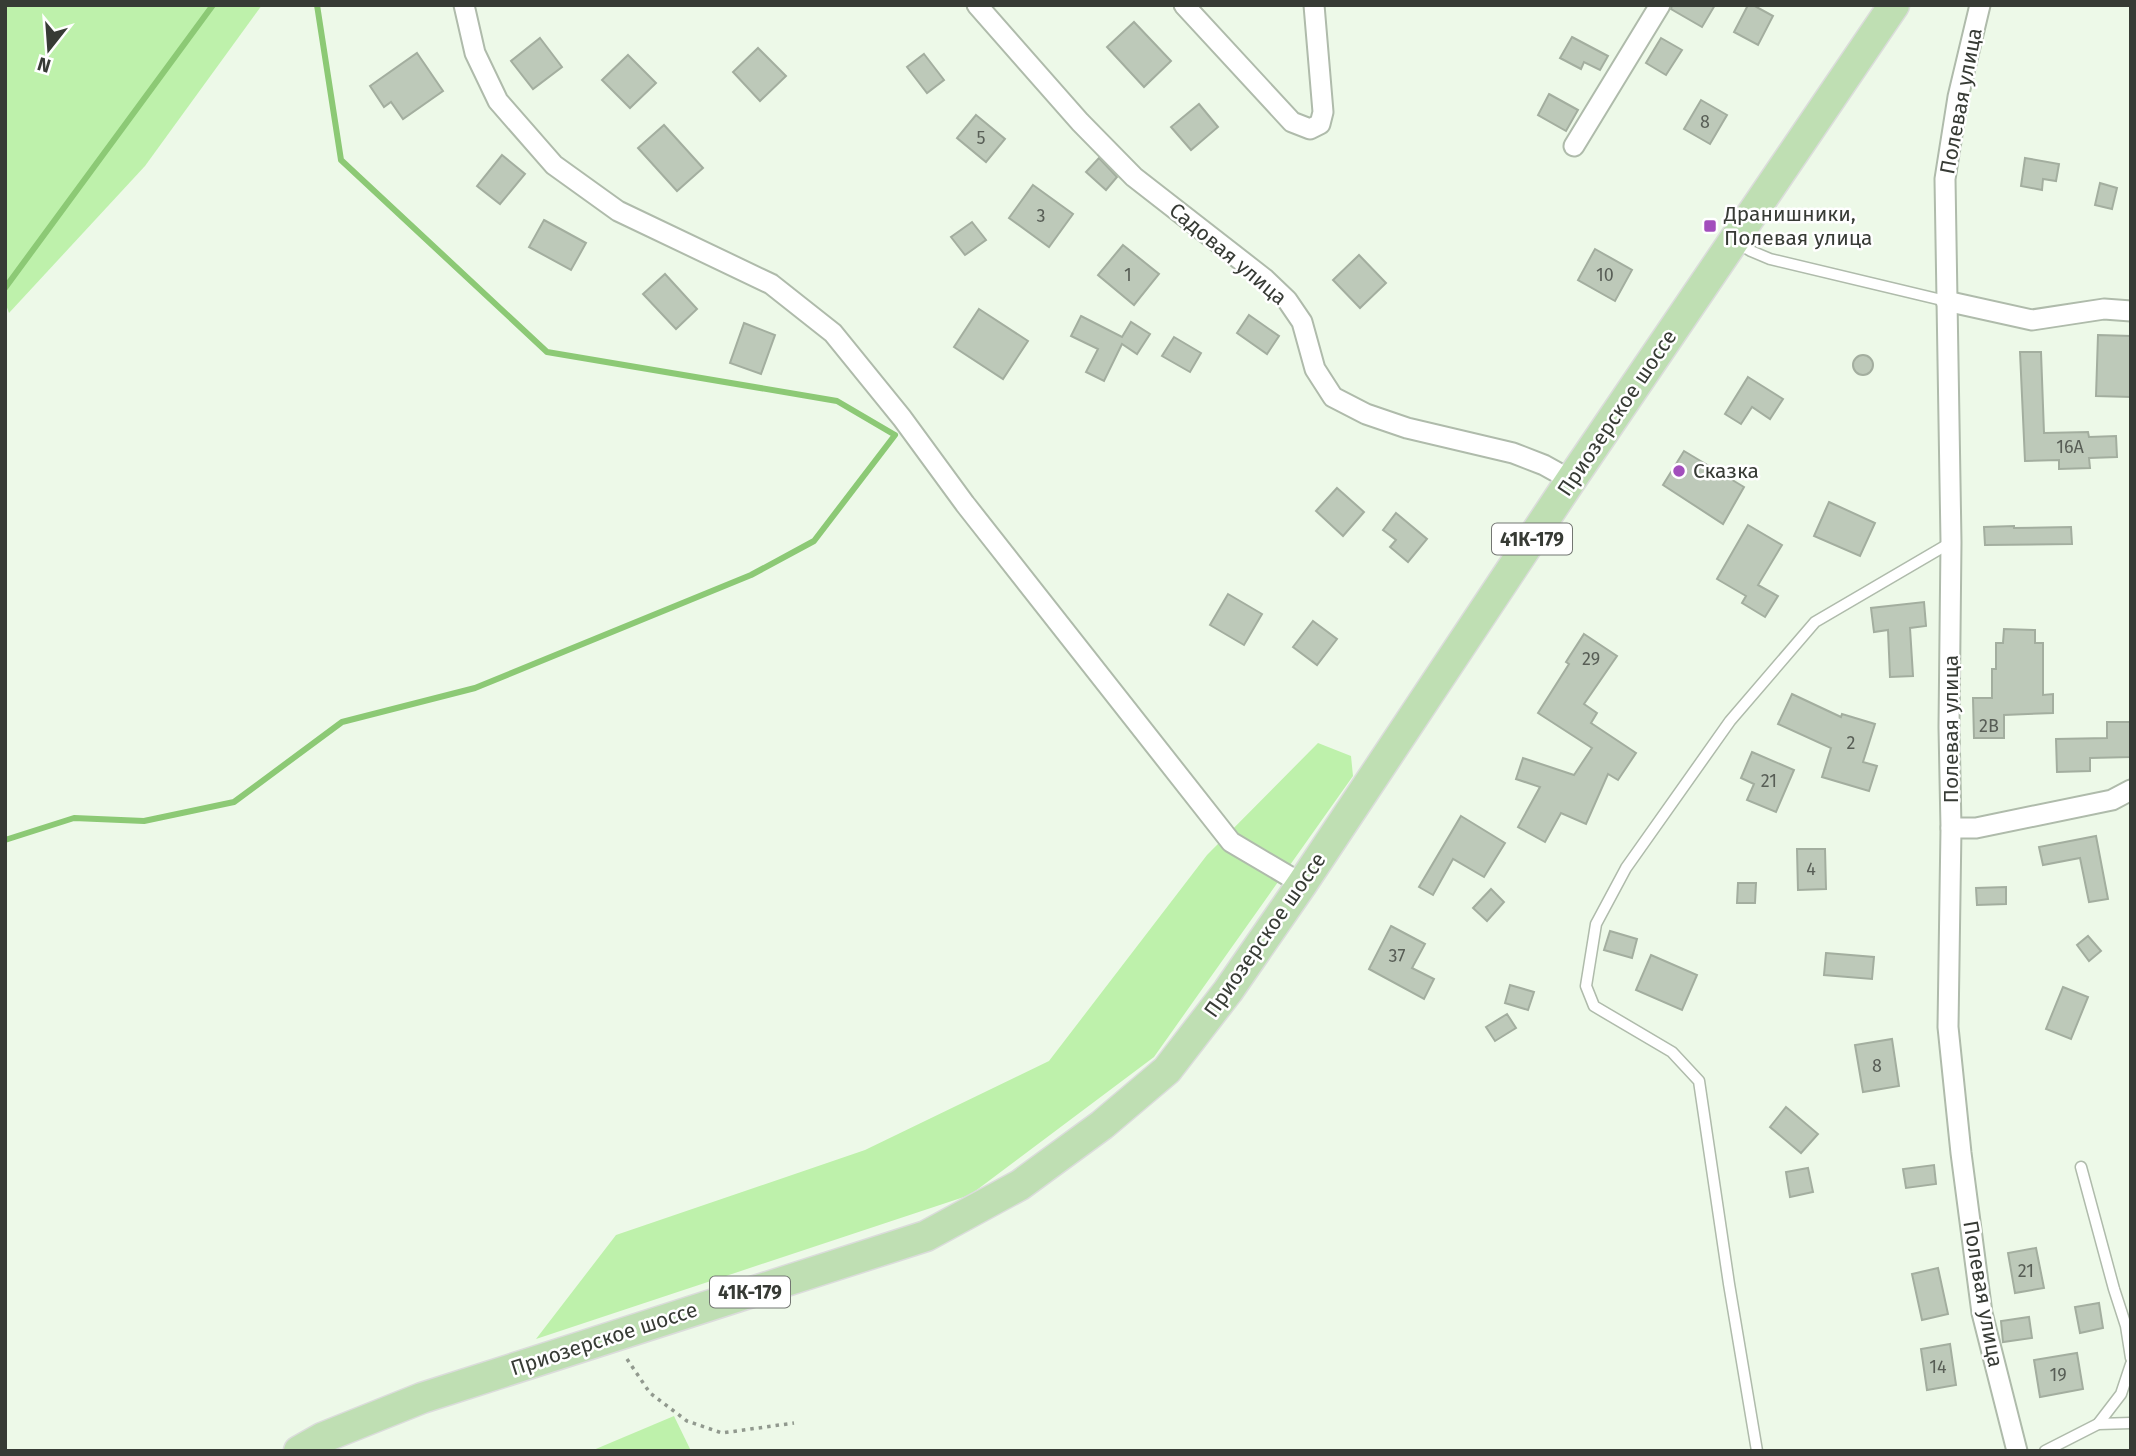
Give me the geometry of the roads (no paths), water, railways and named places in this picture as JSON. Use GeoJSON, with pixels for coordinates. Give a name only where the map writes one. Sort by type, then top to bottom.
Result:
{"type":"FeatureCollection","features":[{"type":"Feature","properties":{"kind":"main road","name":"Приозерское шоссе"},"geometry":{"type":"LineString","coordinates":[[299,1451],[323,1438],[422,1398],[926,1236],[1020,1185],[1102,1125],[1167,1070],[1228,991],[1302,884],[1894,5]]}},
{"type":"Feature","properties":{"kind":"street"},"geometry":{"type":"LineString","coordinates":[[464,5],[475,53],[498,102],[554,165],[618,211],[771,284],[833,333],[1231,842],[1302,884]]}},
{"type":"Feature","properties":{"kind":"street","name":"Садовая улица"},"geometry":{"type":"LineString","coordinates":[[977,5],[1080,122],[1134,177],[1265,279],[1287,300],[1302,323],[1315,369],[1333,397],[1366,414],[1407,428],[1513,453],[1572,480]]}},
{"type":"Feature","properties":{"kind":"street"},"geometry":{"type":"LineString","coordinates":[[1184,5],[1292,122],[1310,129],[1320,124],[1322,112],[1314,5]]}},
{"type":"Feature","properties":{"kind":"street"},"geometry":{"type":"LineString","coordinates":[[1574,146],[1660,5]]}},
{"type":"Feature","properties":{"kind":"street","name":"Полевая улица"},"geometry":{"type":"LineString","coordinates":[[1980,5],[1958,97],[1945,179],[1951,542],[1948,1027],[1959,1140],[1982,1313],[2017,1451]]}},
{"type":"Feature","properties":{"kind":"street"},"geometry":{"type":"LineString","coordinates":[[1946,301],[2032,320],[2104,309],[2131,312]]}},
{"type":"Feature","properties":{"kind":"street"},"geometry":{"type":"LineString","coordinates":[[1951,828],[1976,828],[2112,800],[2131,790]]}},
{"type":"Feature","properties":{"kind":"lane"},"geometry":{"type":"LineString","coordinates":[[1734,241],[1770,259],[1946,301]]}},
{"type":"Feature","properties":{"kind":"lane"},"geometry":{"type":"LineString","coordinates":[[1756,1451],[1699,1081],[1672,1052],[1594,1006],[1586,986],[1596,924],[1626,868],[1730,721],[1815,622],[1951,542]]}},
{"type":"Feature","properties":{"kind":"lane"},"geometry":{"type":"LineString","coordinates":[[2081,1167],[2126,1326],[2131,1358]]}},
{"type":"Feature","properties":{"kind":"lane"},"geometry":{"type":"LineString","coordinates":[[2098,1424],[2121,1394],[2131,1364]]}},
{"type":"Feature","properties":{"kind":"lane"},"geometry":{"type":"LineString","coordinates":[[2045,1451],[2098,1424],[2131,1423]]}},
{"type":"Feature","properties":{"kind":"waterway"},"geometry":{"type":"LineString","coordinates":[[5,288],[213,5]]}},
{"type":"Feature","properties":{"kind":"waterway"},"geometry":{"type":"LineString","coordinates":[[5,840],[74,818],[144,821],[234,802],[342,722],[475,688],[751,575],[814,541],[895,435],[837,401],[547,352],[341,160],[317,5]]}},
{"type":"Feature","properties":{"kind":"place","name":"Дранишники, Полевая улица"},"geometry":{"type":"Point","coordinates":[1710,226]}},
{"type":"Feature","properties":{"kind":"place","name":"Сказка"},"geometry":{"type":"Point","coordinates":[1679,471]}}]}
